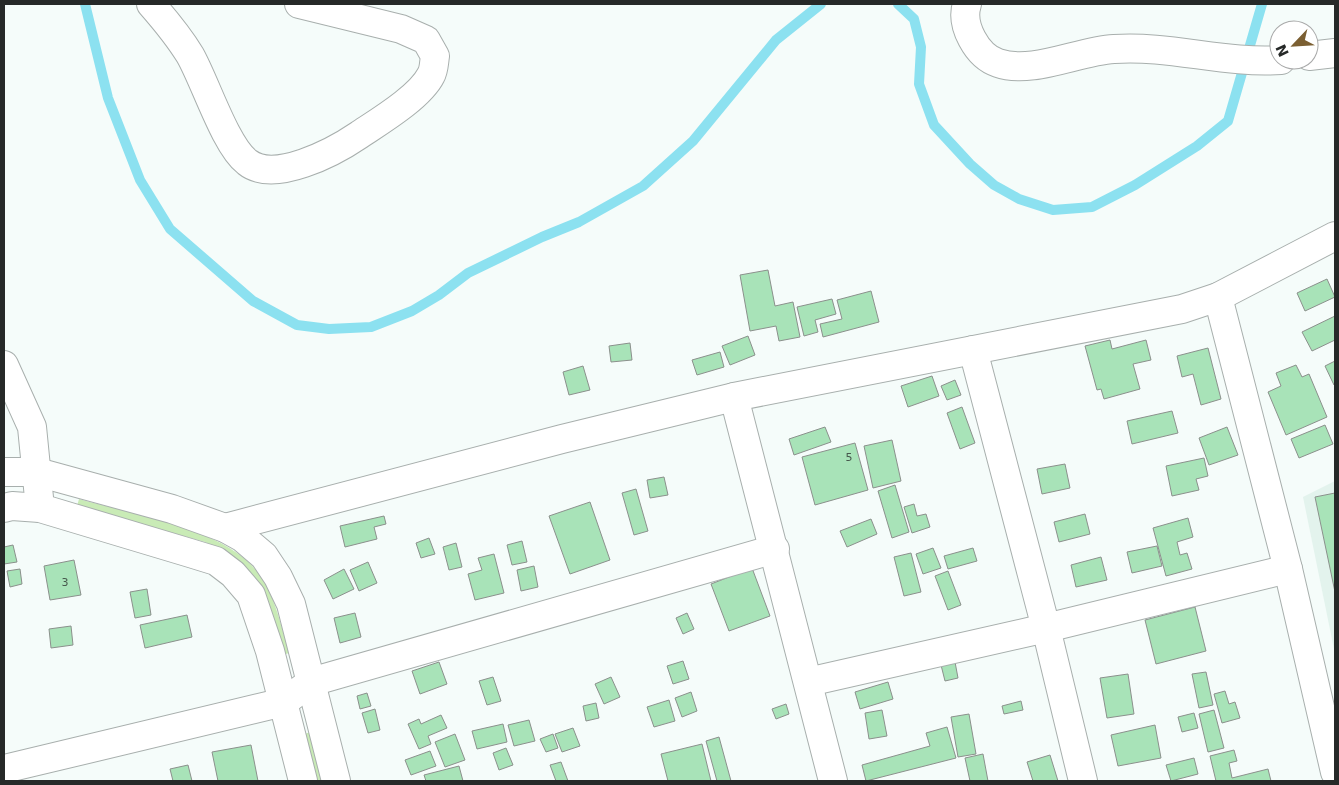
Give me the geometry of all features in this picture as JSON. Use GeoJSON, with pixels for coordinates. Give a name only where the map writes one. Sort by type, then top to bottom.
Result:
{"type":"FeatureCollection","features":[{"type":"Feature","properties":{"kind":"street"},"geometry":{"type":"LineString","coordinates":[[152,4],[190,55],[222,124],[246,162],[260,169],[281,170],[304,163],[356,137],[405,104],[431,75],[436,56],[426,40],[401,29],[299,4]]}},
{"type":"Feature","properties":{"kind":"street"},"geometry":{"type":"LineString","coordinates":[[967,4],[968,31],[978,49],[997,63],[1026,66],[1113,49],[1160,49],[1246,62],[1269,61]]}},
{"type":"Feature","properties":{"kind":"street"},"geometry":{"type":"LineString","coordinates":[[1319,55],[1335,53]]}},
{"type":"Feature","properties":{"kind":"street"},"geometry":{"type":"LineString","coordinates":[[224,528],[562,439],[734,397],[1143,318],[1218,297],[1335,236]]}},
{"type":"Feature","properties":{"kind":"street"},"geometry":{"type":"LineString","coordinates":[[1218,297],[1288,569],[1335,772]]}},
{"type":"Feature","properties":{"kind":"street"},"geometry":{"type":"LineString","coordinates":[[973,350],[1046,628],[1083,781]]}},
{"type":"Feature","properties":{"kind":"street"},"geometry":{"type":"LineString","coordinates":[[4,365],[32,427],[40,508]]}},
{"type":"Feature","properties":{"kind":"street"},"geometry":{"type":"LineString","coordinates":[[734,397],[775,549],[832,781]]}},
{"type":"Feature","properties":{"kind":"street"},"geometry":{"type":"LineString","coordinates":[[4,472],[37,472],[172,509],[224,528],[243,538],[264,556],[278,576],[291,604],[336,781]]}},
{"type":"Feature","properties":{"kind":"street"},"geometry":{"type":"LineString","coordinates":[[4,508],[12,506],[40,508],[190,552],[216,562],[233,574],[251,595],[284,702],[303,781]]}},
{"type":"Feature","properties":{"kind":"street"},"geometry":{"type":"LineString","coordinates":[[4,769],[284,702],[312,682],[775,549]]}},
{"type":"Feature","properties":{"kind":"street"},"geometry":{"type":"LineString","coordinates":[[808,682],[1046,628],[1288,569]]}},
{"type":"Feature","properties":{"kind":"shaded area"},"geometry":{"type":"Polygon","coordinates":[[[1335,481],[1335,654],[1303,497],[1335,481]]]}},
{"type":"Feature","properties":{"kind":"green space"},"geometry":{"type":"Polygon","coordinates":[[[79,499],[177,525],[225,545],[244,558],[259,574],[270,593],[289,653],[283,655],[224,552],[205,542],[77,506],[79,499]]]}},
{"type":"Feature","properties":{"kind":"green space"},"geometry":{"type":"Polygon","coordinates":[[[311,732],[324,781],[315,781],[304,734],[311,732]]]}},
{"type":"Feature","properties":{"kind":"building"},"geometry":{"type":"Polygon","coordinates":[[[768,270],[775,306],[793,302],[800,337],[779,341],[776,326],[750,331],[740,275],[768,270]]]}},
{"type":"Feature","properties":{"kind":"building"},"geometry":{"type":"Polygon","coordinates":[[[1327,279],[1335,297],[1305,311],[1297,293],[1327,279]]]}},
{"type":"Feature","properties":{"kind":"building"},"geometry":{"type":"Polygon","coordinates":[[[871,291],[879,322],[823,337],[820,324],[842,319],[837,300],[871,291]]]}},
{"type":"Feature","properties":{"kind":"building"},"geometry":{"type":"Polygon","coordinates":[[[832,299],[836,314],[815,320],[818,332],[804,336],[797,307],[832,299]]]}},
{"type":"Feature","properties":{"kind":"building"},"geometry":{"type":"Polygon","coordinates":[[[1335,316],[1335,340],[1312,351],[1302,332],[1335,316]]]}},
{"type":"Feature","properties":{"kind":"building"},"geometry":{"type":"Polygon","coordinates":[[[748,336],[755,355],[730,365],[722,346],[748,336]]]}},
{"type":"Feature","properties":{"kind":"building"},"geometry":{"type":"Polygon","coordinates":[[[1110,340],[1112,349],[1146,340],[1151,360],[1133,364],[1140,389],[1104,399],[1101,389],[1097,390],[1085,346],[1110,340]]]}},
{"type":"Feature","properties":{"kind":"building"},"geometry":{"type":"Polygon","coordinates":[[[630,343],[632,360],[611,362],[609,346],[630,343]]]}},
{"type":"Feature","properties":{"kind":"building"},"geometry":{"type":"Polygon","coordinates":[[[1208,348],[1221,399],[1201,405],[1193,374],[1182,377],[1177,356],[1208,348]]]}},
{"type":"Feature","properties":{"kind":"building"},"geometry":{"type":"Polygon","coordinates":[[[720,352],[724,367],[697,375],[692,360],[720,352]]]}},
{"type":"Feature","properties":{"kind":"building"},"geometry":{"type":"Polygon","coordinates":[[[1335,361],[1335,384],[1334,385],[1325,366],[1335,361]]]}},
{"type":"Feature","properties":{"kind":"building"},"geometry":{"type":"Polygon","coordinates":[[[1296,365],[1302,377],[1309,374],[1327,417],[1286,435],[1268,392],[1281,386],[1276,373],[1296,365]]]}},
{"type":"Feature","properties":{"kind":"building"},"geometry":{"type":"Polygon","coordinates":[[[583,366],[590,390],[569,395],[563,372],[583,366]]]}},
{"type":"Feature","properties":{"kind":"building"},"geometry":{"type":"Polygon","coordinates":[[[932,376],[939,396],[908,407],[901,386],[932,376]]]}},
{"type":"Feature","properties":{"kind":"building"},"geometry":{"type":"Polygon","coordinates":[[[955,380],[961,395],[947,400],[941,386],[955,380]]]}},
{"type":"Feature","properties":{"kind":"building"},"geometry":{"type":"Polygon","coordinates":[[[962,407],[975,443],[960,449],[947,413],[962,407]]]}},
{"type":"Feature","properties":{"kind":"building"},"geometry":{"type":"Polygon","coordinates":[[[1172,411],[1178,433],[1132,444],[1127,421],[1172,411]]]}},
{"type":"Feature","properties":{"kind":"building"},"geometry":{"type":"Polygon","coordinates":[[[1325,425],[1333,444],[1299,458],[1291,439],[1325,425]]]}},
{"type":"Feature","properties":{"kind":"building"},"geometry":{"type":"Polygon","coordinates":[[[825,427],[831,442],[794,455],[789,439],[825,427]]]}},
{"type":"Feature","properties":{"kind":"building"},"geometry":{"type":"Polygon","coordinates":[[[1227,427],[1238,455],[1209,465],[1199,438],[1227,427]]]}},
{"type":"Feature","properties":{"kind":"building"},"geometry":{"type":"Polygon","coordinates":[[[892,440],[901,481],[873,488],[864,446],[892,440]]]}},
{"type":"Feature","properties":{"kind":"building"},"geometry":{"type":"Polygon","coordinates":[[[855,443],[868,490],[815,505],[802,457],[855,443]]]}},
{"type":"Feature","properties":{"kind":"building"},"geometry":{"type":"Polygon","coordinates":[[[1204,458],[1208,476],[1196,479],[1199,490],[1172,496],[1166,466],[1204,458]]]}},
{"type":"Feature","properties":{"kind":"building"},"geometry":{"type":"Polygon","coordinates":[[[1065,464],[1070,488],[1042,494],[1037,469],[1065,464]]]}},
{"type":"Feature","properties":{"kind":"building"},"geometry":{"type":"Polygon","coordinates":[[[664,477],[668,495],[650,498],[647,480],[664,477]]]}},
{"type":"Feature","properties":{"kind":"building"},"geometry":{"type":"Polygon","coordinates":[[[895,485],[909,532],[892,538],[878,491],[895,485]]]}},
{"type":"Feature","properties":{"kind":"building"},"geometry":{"type":"Polygon","coordinates":[[[636,489],[648,531],[634,535],[622,493],[636,489]]]}},
{"type":"Feature","properties":{"kind":"building"},"geometry":{"type":"Polygon","coordinates":[[[1335,493],[1335,592],[1315,497],[1335,493]]]}},
{"type":"Feature","properties":{"kind":"building"},"geometry":{"type":"Polygon","coordinates":[[[590,502],[610,560],[570,574],[549,516],[590,502]]]}},
{"type":"Feature","properties":{"kind":"building"},"geometry":{"type":"Polygon","coordinates":[[[914,504],[917,516],[926,514],[930,527],[912,533],[904,507],[914,504]]]}},
{"type":"Feature","properties":{"kind":"building"},"geometry":{"type":"Polygon","coordinates":[[[1085,514],[1090,534],[1059,542],[1054,522],[1085,514]]]}},
{"type":"Feature","properties":{"kind":"building"},"geometry":{"type":"Polygon","coordinates":[[[384,516],[386,524],[374,527],[377,539],[345,547],[340,526],[384,516]]]}},
{"type":"Feature","properties":{"kind":"building"},"geometry":{"type":"Polygon","coordinates":[[[1188,518],[1193,537],[1177,542],[1180,555],[1187,553],[1192,569],[1166,576],[1153,528],[1188,518]]]}},
{"type":"Feature","properties":{"kind":"building"},"geometry":{"type":"Polygon","coordinates":[[[871,519],[877,534],[847,547],[840,531],[871,519]]]}},
{"type":"Feature","properties":{"kind":"building"},"geometry":{"type":"Polygon","coordinates":[[[429,538],[435,554],[421,558],[416,543],[429,538]]]}},
{"type":"Feature","properties":{"kind":"building"},"geometry":{"type":"Polygon","coordinates":[[[522,541],[527,562],[512,565],[507,545],[522,541]]]}},
{"type":"Feature","properties":{"kind":"building"},"geometry":{"type":"Polygon","coordinates":[[[456,543],[462,567],[449,570],[443,547],[456,543]]]}},
{"type":"Feature","properties":{"kind":"building"},"geometry":{"type":"Polygon","coordinates":[[[13,545],[17,562],[4,564],[4,547],[13,545]]]}},
{"type":"Feature","properties":{"kind":"building"},"geometry":{"type":"Polygon","coordinates":[[[1157,546],[1162,566],[1132,573],[1127,552],[1157,546]]]}},
{"type":"Feature","properties":{"kind":"building"},"geometry":{"type":"Polygon","coordinates":[[[933,548],[941,568],[923,574],[916,554],[933,548]]]}},
{"type":"Feature","properties":{"kind":"building"},"geometry":{"type":"Polygon","coordinates":[[[973,548],[977,561],[948,569],[944,556],[973,548]]]}},
{"type":"Feature","properties":{"kind":"building"},"geometry":{"type":"Polygon","coordinates":[[[911,553],[921,592],[904,596],[894,557],[911,553]]]}},
{"type":"Feature","properties":{"kind":"building"},"geometry":{"type":"Polygon","coordinates":[[[494,554],[504,593],[475,600],[468,574],[482,570],[478,558],[494,554]]]}},
{"type":"Feature","properties":{"kind":"building"},"geometry":{"type":"Polygon","coordinates":[[[1101,557],[1107,580],[1076,587],[1071,565],[1101,557]]]}},
{"type":"Feature","properties":{"kind":"building"},"geometry":{"type":"Polygon","coordinates":[[[74,560],[81,595],[50,600],[44,566],[74,560]]]}},
{"type":"Feature","properties":{"kind":"building"},"geometry":{"type":"Polygon","coordinates":[[[368,562],[377,583],[359,591],[350,570],[368,562]]]}},
{"type":"Feature","properties":{"kind":"building"},"geometry":{"type":"Polygon","coordinates":[[[534,566],[538,587],[521,591],[517,570],[534,566]]]}},
{"type":"Feature","properties":{"kind":"building"},"geometry":{"type":"Polygon","coordinates":[[[752,568],[770,616],[729,631],[711,584],[752,568]]]}},
{"type":"Feature","properties":{"kind":"building"},"geometry":{"type":"Polygon","coordinates":[[[20,569],[22,584],[10,587],[7,571],[20,569]]]}},
{"type":"Feature","properties":{"kind":"building"},"geometry":{"type":"Polygon","coordinates":[[[344,569],[354,589],[333,599],[324,580],[344,569]]]}},
{"type":"Feature","properties":{"kind":"building"},"geometry":{"type":"Polygon","coordinates":[[[948,571],[961,605],[948,610],[935,576],[948,571]]]}},
{"type":"Feature","properties":{"kind":"building"},"geometry":{"type":"Polygon","coordinates":[[[147,589],[151,615],[135,618],[130,592],[147,589]]]}},
{"type":"Feature","properties":{"kind":"building"},"geometry":{"type":"Polygon","coordinates":[[[1195,607],[1206,651],[1156,664],[1145,620],[1195,607]]]}},
{"type":"Feature","properties":{"kind":"building"},"geometry":{"type":"Polygon","coordinates":[[[355,613],[361,637],[340,643],[334,618],[355,613]]]}},
{"type":"Feature","properties":{"kind":"building"},"geometry":{"type":"Polygon","coordinates":[[[687,613],[694,629],[683,634],[676,618],[687,613]]]}},
{"type":"Feature","properties":{"kind":"building"},"geometry":{"type":"Polygon","coordinates":[[[187,615],[192,637],[145,648],[140,625],[187,615]]]}},
{"type":"Feature","properties":{"kind":"building"},"geometry":{"type":"Polygon","coordinates":[[[71,626],[73,645],[51,648],[49,629],[71,626]]]}},
{"type":"Feature","properties":{"kind":"building"},"geometry":{"type":"Polygon","coordinates":[[[683,661],[689,679],[673,684],[667,666],[683,661]]]}},
{"type":"Feature","properties":{"kind":"building"},"geometry":{"type":"Polygon","coordinates":[[[439,662],[447,684],[420,694],[412,671],[439,662]]]}},
{"type":"Feature","properties":{"kind":"building"},"geometry":{"type":"Polygon","coordinates":[[[955,662],[958,678],[945,681],[941,665],[955,662]]]}},
{"type":"Feature","properties":{"kind":"building"},"geometry":{"type":"Polygon","coordinates":[[[1206,672],[1213,705],[1199,708],[1192,674],[1206,672]]]}},
{"type":"Feature","properties":{"kind":"building"},"geometry":{"type":"Polygon","coordinates":[[[1128,674],[1134,714],[1107,718],[1100,678],[1128,674]]]}},
{"type":"Feature","properties":{"kind":"building"},"geometry":{"type":"Polygon","coordinates":[[[493,677],[501,701],[487,705],[479,681],[493,677]]]}},
{"type":"Feature","properties":{"kind":"building"},"geometry":{"type":"Polygon","coordinates":[[[611,677],[620,697],[604,704],[595,684],[611,677]]]}},
{"type":"Feature","properties":{"kind":"building"},"geometry":{"type":"Polygon","coordinates":[[[888,682],[893,699],[860,709],[855,692],[888,682]]]}},
{"type":"Feature","properties":{"kind":"building"},"geometry":{"type":"Polygon","coordinates":[[[1225,691],[1229,704],[1235,702],[1240,718],[1222,723],[1214,694],[1225,691]]]}},
{"type":"Feature","properties":{"kind":"building"},"geometry":{"type":"Polygon","coordinates":[[[691,692],[697,711],[682,717],[675,698],[691,692]]]}},
{"type":"Feature","properties":{"kind":"building"},"geometry":{"type":"Polygon","coordinates":[[[367,693],[371,706],[360,709],[357,696],[367,693]]]}},
{"type":"Feature","properties":{"kind":"building"},"geometry":{"type":"Polygon","coordinates":[[[669,700],[675,721],[654,727],[647,707],[669,700]]]}},
{"type":"Feature","properties":{"kind":"building"},"geometry":{"type":"Polygon","coordinates":[[[1021,701],[1023,710],[1004,714],[1002,706],[1021,701]]]}},
{"type":"Feature","properties":{"kind":"building"},"geometry":{"type":"Polygon","coordinates":[[[596,703],[599,718],[586,721],[583,706],[596,703]]]}},
{"type":"Feature","properties":{"kind":"building"},"geometry":{"type":"Polygon","coordinates":[[[786,704],[789,714],[776,719],[772,709],[786,704]]]}},
{"type":"Feature","properties":{"kind":"building"},"geometry":{"type":"Polygon","coordinates":[[[375,709],[380,730],[368,733],[362,713],[375,709]]]}},
{"type":"Feature","properties":{"kind":"building"},"geometry":{"type":"Polygon","coordinates":[[[882,710],[887,736],[869,739],[865,713],[882,710]]]}},
{"type":"Feature","properties":{"kind":"building"},"geometry":{"type":"Polygon","coordinates":[[[1214,710],[1224,748],[1208,752],[1199,714],[1214,710]]]}},
{"type":"Feature","properties":{"kind":"building"},"geometry":{"type":"Polygon","coordinates":[[[1194,713],[1198,728],[1182,732],[1178,717],[1194,713]]]}},
{"type":"Feature","properties":{"kind":"building"},"geometry":{"type":"Polygon","coordinates":[[[969,714],[976,754],[958,757],[951,717],[969,714]]]}},
{"type":"Feature","properties":{"kind":"building"},"geometry":{"type":"Polygon","coordinates":[[[441,715],[447,728],[428,736],[431,744],[419,749],[408,724],[419,719],[421,724],[441,715]]]}},
{"type":"Feature","properties":{"kind":"building"},"geometry":{"type":"Polygon","coordinates":[[[529,720],[535,741],[514,746],[508,725],[529,720]]]}},
{"type":"Feature","properties":{"kind":"building"},"geometry":{"type":"Polygon","coordinates":[[[503,724],[507,742],[477,749],[472,731],[503,724]]]}},
{"type":"Feature","properties":{"kind":"building"},"geometry":{"type":"Polygon","coordinates":[[[1155,725],[1161,758],[1118,766],[1111,735],[1155,725]]]}},
{"type":"Feature","properties":{"kind":"building"},"geometry":{"type":"Polygon","coordinates":[[[947,727],[956,758],[866,781],[862,765],[930,746],[926,733],[947,727]]]}},
{"type":"Feature","properties":{"kind":"building"},"geometry":{"type":"Polygon","coordinates":[[[573,728],[580,746],[562,752],[555,734],[573,728]]]}},
{"type":"Feature","properties":{"kind":"building"},"geometry":{"type":"Polygon","coordinates":[[[455,734],[465,760],[445,767],[435,742],[455,734]]]}},
{"type":"Feature","properties":{"kind":"building"},"geometry":{"type":"Polygon","coordinates":[[[553,734],[558,748],[546,752],[540,739],[553,734]]]}},
{"type":"Feature","properties":{"kind":"building"},"geometry":{"type":"Polygon","coordinates":[[[719,737],[731,781],[717,781],[706,741],[719,737]]]}},
{"type":"Feature","properties":{"kind":"building"},"geometry":{"type":"Polygon","coordinates":[[[702,744],[711,781],[668,781],[661,754],[702,744]]]}},
{"type":"Feature","properties":{"kind":"building"},"geometry":{"type":"Polygon","coordinates":[[[251,745],[258,781],[218,781],[212,752],[251,745]]]}},
{"type":"Feature","properties":{"kind":"building"},"geometry":{"type":"Polygon","coordinates":[[[506,748],[513,765],[499,770],[493,753],[506,748]]]}},
{"type":"Feature","properties":{"kind":"building"},"geometry":{"type":"Polygon","coordinates":[[[1234,750],[1237,761],[1229,763],[1232,778],[1268,769],[1271,781],[1216,781],[1210,756],[1234,750]]]}},
{"type":"Feature","properties":{"kind":"building"},"geometry":{"type":"Polygon","coordinates":[[[430,751],[436,766],[411,775],[405,760],[430,751]]]}},
{"type":"Feature","properties":{"kind":"building"},"geometry":{"type":"Polygon","coordinates":[[[983,754],[988,781],[970,781],[965,758],[983,754]]]}},
{"type":"Feature","properties":{"kind":"building"},"geometry":{"type":"Polygon","coordinates":[[[1050,755],[1058,781],[1033,781],[1027,762],[1050,755]]]}},
{"type":"Feature","properties":{"kind":"building"},"geometry":{"type":"Polygon","coordinates":[[[1194,758],[1198,774],[1171,781],[1166,765],[1194,758]]]}},
{"type":"Feature","properties":{"kind":"building"},"geometry":{"type":"Polygon","coordinates":[[[561,762],[568,781],[556,781],[550,765],[561,762]]]}},
{"type":"Feature","properties":{"kind":"building"},"geometry":{"type":"Polygon","coordinates":[[[188,765],[192,781],[173,781],[170,769],[188,765]]]}},
{"type":"Feature","properties":{"kind":"building"},"geometry":{"type":"Polygon","coordinates":[[[459,766],[463,781],[426,781],[424,775],[459,766]]]}},
{"type":"Feature","properties":{"kind":"waterway"},"geometry":{"type":"LineString","coordinates":[[85,4],[108,98],[140,180],[170,229],[253,301],[297,325],[329,329],[371,327],[412,311],[439,295],[468,273],[542,237],[579,222],[643,186],[693,141],[776,40],[821,4]]}},
{"type":"Feature","properties":{"kind":"waterway"},"geometry":{"type":"LineString","coordinates":[[898,4],[914,19],[921,47],[919,84],[934,125],[970,164],[994,185],[1019,199],[1053,210],[1092,207],[1135,185],[1197,146],[1228,121],[1262,4]]}}]}
